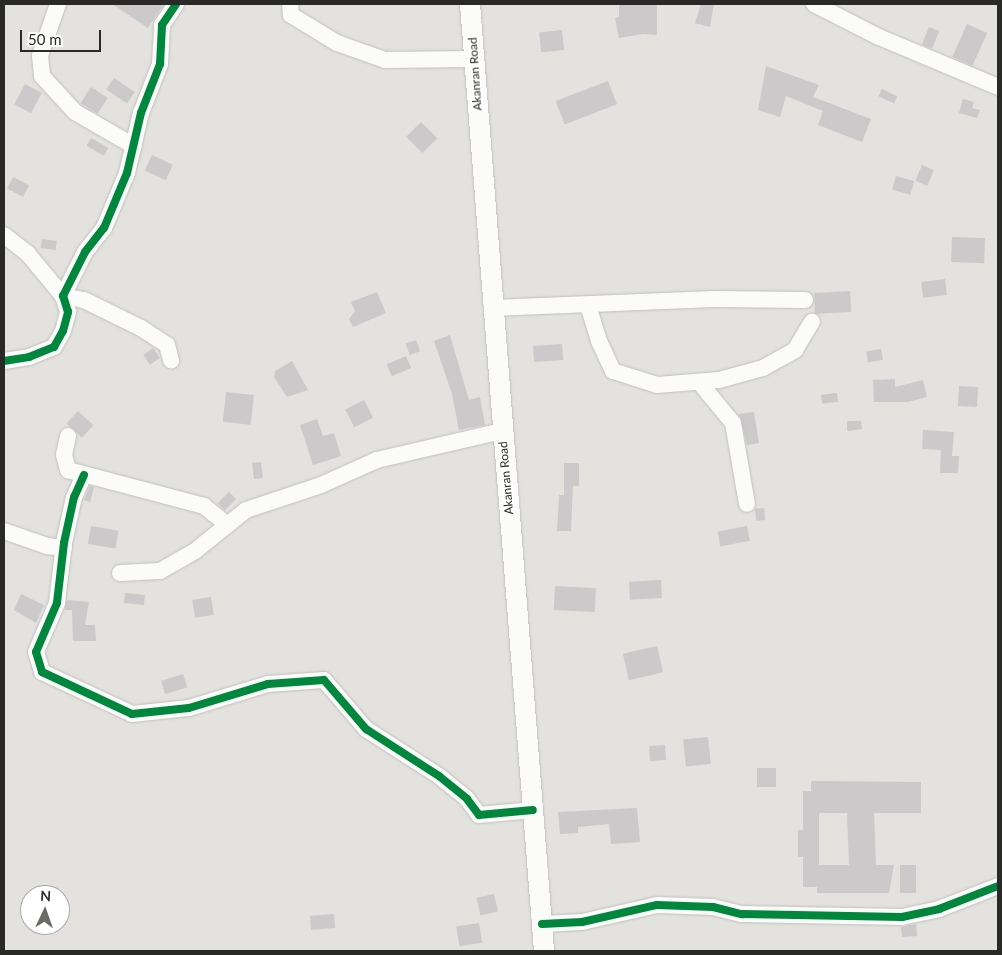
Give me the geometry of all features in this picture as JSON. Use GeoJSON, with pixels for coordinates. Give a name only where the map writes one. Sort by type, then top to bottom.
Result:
{"type":"FeatureCollection","features":[{"type":"Feature","properties":{"kind":"main road","name":"Akanran Road"},"geometry":{"type":"LineString","coordinates":[[470,4],[492,308],[544,951]]}},
{"type":"Feature","properties":{"kind":"street"},"geometry":{"type":"LineString","coordinates":[[58,4],[40,56],[42,76],[75,112],[134,146]]}},
{"type":"Feature","properties":{"kind":"street"},"geometry":{"type":"LineString","coordinates":[[63,296],[85,252],[104,228],[127,173],[142,113],[160,64],[162,25],[176,4]]}},
{"type":"Feature","properties":{"kind":"street"},"geometry":{"type":"LineString","coordinates":[[290,4],[292,15],[337,43],[385,60],[474,59]]}},
{"type":"Feature","properties":{"kind":"street"},"geometry":{"type":"LineString","coordinates":[[814,4],[879,37],[998,87]]}},
{"type":"Feature","properties":{"kind":"street"},"geometry":{"type":"LineString","coordinates":[[4,235],[28,254],[63,296],[68,312],[63,331],[54,347],[29,357],[4,361]]}},
{"type":"Feature","properties":{"kind":"street"},"geometry":{"type":"LineString","coordinates":[[63,296],[84,300],[141,328],[167,345],[171,360]]}},
{"type":"Feature","properties":{"kind":"street"},"geometry":{"type":"LineString","coordinates":[[492,308],[714,299],[805,300]]}},
{"type":"Feature","properties":{"kind":"street"},"geometry":{"type":"LineString","coordinates":[[588,305],[599,341],[613,371],[657,385],[719,380],[763,368],[795,350],[812,322]]}},
{"type":"Feature","properties":{"kind":"street"},"geometry":{"type":"LineString","coordinates":[[699,382],[733,424],[747,504]]}},
{"type":"Feature","properties":{"kind":"street"},"geometry":{"type":"LineString","coordinates":[[120,573],[160,571],[195,551],[226,524],[246,510],[320,484],[377,460],[502,431]]}},
{"type":"Feature","properties":{"kind":"street"},"geometry":{"type":"LineString","coordinates":[[68,436],[64,455],[68,470],[114,480],[204,506],[226,524]]}},
{"type":"Feature","properties":{"kind":"street"},"geometry":{"type":"LineString","coordinates":[[84,475],[74,497],[64,548],[57,602],[36,652],[42,672],[132,714],[189,708],[268,684],[324,680],[366,729],[438,776],[467,799],[479,815],[533,810]]}},
{"type":"Feature","properties":{"kind":"street"},"geometry":{"type":"LineString","coordinates":[[4,531],[47,546],[64,548]]}},
{"type":"Feature","properties":{"kind":"street"},"geometry":{"type":"LineString","coordinates":[[542,924],[582,922],[657,905],[713,907],[742,914],[902,917],[939,910],[998,886]]}},
{"type":"Feature","properties":{"kind":"building"},"geometry":{"type":"Polygon","coordinates":[[[112,4],[164,4],[148,28],[112,4]]]}},
{"type":"Feature","properties":{"kind":"building"},"geometry":{"type":"Polygon","coordinates":[[[619,4],[657,4],[657,35],[643,34],[619,38],[615,18],[619,17],[619,4]]]}},
{"type":"Feature","properties":{"kind":"building"},"geometry":{"type":"Polygon","coordinates":[[[701,4],[714,4],[710,27],[695,23],[701,4]]]}},
{"type":"Feature","properties":{"kind":"building"},"geometry":{"type":"Polygon","coordinates":[[[967,24],[987,33],[972,66],[952,57],[967,24]]]}},
{"type":"Feature","properties":{"kind":"building"},"geometry":{"type":"Polygon","coordinates":[[[929,27],[939,31],[932,49],[922,45],[929,27]]]}},
{"type":"Feature","properties":{"kind":"building"},"geometry":{"type":"Polygon","coordinates":[[[562,30],[564,50],[541,52],[539,32],[562,30]]]}},
{"type":"Feature","properties":{"kind":"building"},"geometry":{"type":"Polygon","coordinates":[[[766,66],[819,85],[813,97],[871,119],[862,142],[818,125],[823,111],[786,96],[780,117],[758,110],[766,66]]]}},
{"type":"Feature","properties":{"kind":"building"},"geometry":{"type":"Polygon","coordinates":[[[114,78],[135,92],[127,104],[106,90],[114,78]]]}},
{"type":"Feature","properties":{"kind":"building"},"geometry":{"type":"Polygon","coordinates":[[[608,81],[617,104],[565,124],[556,101],[608,81]]]}},
{"type":"Feature","properties":{"kind":"building"},"geometry":{"type":"Polygon","coordinates":[[[25,84],[42,93],[31,113],[14,104],[25,84]]]}},
{"type":"Feature","properties":{"kind":"building"},"geometry":{"type":"Polygon","coordinates":[[[91,87],[108,98],[97,114],[81,103],[91,87]]]}},
{"type":"Feature","properties":{"kind":"building"},"geometry":{"type":"Polygon","coordinates":[[[882,89],[897,96],[894,103],[879,96],[882,89]]]}},
{"type":"Feature","properties":{"kind":"building"},"geometry":{"type":"Polygon","coordinates":[[[963,99],[974,102],[972,108],[980,110],[977,118],[959,113],[963,99]]]}},
{"type":"Feature","properties":{"kind":"building"},"geometry":{"type":"Polygon","coordinates":[[[421,122],[437,138],[422,153],[406,137],[421,122]]]}},
{"type":"Feature","properties":{"kind":"building"},"geometry":{"type":"Polygon","coordinates":[[[91,138],[108,148],[104,156],[86,146],[91,138]]]}},
{"type":"Feature","properties":{"kind":"building"},"geometry":{"type":"Polygon","coordinates":[[[152,155],[173,165],[166,180],[145,170],[152,155]]]}},
{"type":"Feature","properties":{"kind":"building"},"geometry":{"type":"Polygon","coordinates":[[[922,165],[934,170],[927,186],[915,181],[922,165]]]}},
{"type":"Feature","properties":{"kind":"building"},"geometry":{"type":"Polygon","coordinates":[[[896,176],[914,181],[910,195],[892,189],[896,176]]]}},
{"type":"Feature","properties":{"kind":"building"},"geometry":{"type":"Polygon","coordinates":[[[13,177],[29,185],[23,197],[7,189],[13,177]]]}},
{"type":"Feature","properties":{"kind":"building"},"geometry":{"type":"Polygon","coordinates":[[[952,237],[985,238],[984,263],[951,262],[952,237]]]}},
{"type":"Feature","properties":{"kind":"building"},"geometry":{"type":"Polygon","coordinates":[[[42,239],[57,241],[56,250],[41,248],[42,239]]]}},
{"type":"Feature","properties":{"kind":"building"},"geometry":{"type":"Polygon","coordinates":[[[945,279],[947,295],[923,298],[921,282],[945,279]]]}},
{"type":"Feature","properties":{"kind":"building"},"geometry":{"type":"Polygon","coordinates":[[[850,291],[851,312],[815,314],[814,293],[850,291]]]}},
{"type":"Feature","properties":{"kind":"building"},"geometry":{"type":"Polygon","coordinates":[[[377,292],[386,313],[353,327],[349,319],[355,311],[351,302],[377,292]]]}},
{"type":"Feature","properties":{"kind":"building"},"geometry":{"type":"Polygon","coordinates":[[[450,335],[469,400],[480,397],[485,425],[459,430],[452,394],[434,341],[450,335]]]}},
{"type":"Feature","properties":{"kind":"building"},"geometry":{"type":"Polygon","coordinates":[[[416,340],[420,351],[410,355],[406,344],[416,340]]]}},
{"type":"Feature","properties":{"kind":"building"},"geometry":{"type":"Polygon","coordinates":[[[562,344],[563,360],[534,362],[533,346],[562,344]]]}},
{"type":"Feature","properties":{"kind":"building"},"geometry":{"type":"Polygon","coordinates":[[[153,348],[160,358],[150,365],[143,355],[153,348]]]}},
{"type":"Feature","properties":{"kind":"building"},"geometry":{"type":"Polygon","coordinates":[[[881,349],[883,360],[868,362],[866,352],[881,349]]]}},
{"type":"Feature","properties":{"kind":"building"},"geometry":{"type":"Polygon","coordinates":[[[406,356],[411,368],[392,376],[387,364],[406,356]]]}},
{"type":"Feature","properties":{"kind":"building"},"geometry":{"type":"Polygon","coordinates":[[[292,361],[308,390],[287,397],[274,377],[275,371],[292,361]]]}},
{"type":"Feature","properties":{"kind":"building"},"geometry":{"type":"Polygon","coordinates":[[[895,379],[895,387],[923,380],[927,397],[907,402],[874,402],[873,380],[895,379]]]}},
{"type":"Feature","properties":{"kind":"building"},"geometry":{"type":"Polygon","coordinates":[[[959,386],[978,387],[977,407],[958,406],[959,386]]]}},
{"type":"Feature","properties":{"kind":"building"},"geometry":{"type":"Polygon","coordinates":[[[226,392],[254,395],[251,425],[223,422],[226,392]]]}},
{"type":"Feature","properties":{"kind":"building"},"geometry":{"type":"Polygon","coordinates":[[[837,393],[838,402],[822,404],[821,395],[837,393]]]}},
{"type":"Feature","properties":{"kind":"building"},"geometry":{"type":"Polygon","coordinates":[[[364,400],[373,418],[354,427],[345,410],[364,400]]]}},
{"type":"Feature","properties":{"kind":"building"},"geometry":{"type":"Polygon","coordinates":[[[78,411],[93,425],[82,438],[66,423],[78,411]]]}},
{"type":"Feature","properties":{"kind":"building"},"geometry":{"type":"Polygon","coordinates":[[[754,412],[759,443],[747,445],[739,414],[754,412]]]}},
{"type":"Feature","properties":{"kind":"building"},"geometry":{"type":"Polygon","coordinates":[[[317,419],[323,436],[334,433],[341,456],[313,465],[300,425],[317,419]]]}},
{"type":"Feature","properties":{"kind":"building"},"geometry":{"type":"Polygon","coordinates":[[[847,421],[861,421],[862,429],[847,431],[847,421]]]}},
{"type":"Feature","properties":{"kind":"building"},"geometry":{"type":"Polygon","coordinates":[[[923,430],[954,432],[952,456],[959,456],[958,473],[940,473],[941,450],[922,449],[923,430]]]}},
{"type":"Feature","properties":{"kind":"building"},"geometry":{"type":"Polygon","coordinates":[[[261,462],[263,478],[254,479],[252,463],[261,462]]]}},
{"type":"Feature","properties":{"kind":"building"},"geometry":{"type":"Polygon","coordinates":[[[564,463],[579,463],[579,486],[573,486],[571,531],[557,531],[559,495],[564,495],[564,463]]]}},
{"type":"Feature","properties":{"kind":"building"},"geometry":{"type":"Polygon","coordinates":[[[90,486],[94,487],[90,502],[84,500],[90,486]]]}},
{"type":"Feature","properties":{"kind":"building"},"geometry":{"type":"Polygon","coordinates":[[[229,492],[236,499],[225,510],[218,503],[229,492]]]}},
{"type":"Feature","properties":{"kind":"building"},"geometry":{"type":"Polygon","coordinates":[[[764,508],[765,520],[756,521],[755,509],[764,508]]]}},
{"type":"Feature","properties":{"kind":"building"},"geometry":{"type":"Polygon","coordinates":[[[91,526],[119,531],[115,549],[88,544],[91,526]]]}},
{"type":"Feature","properties":{"kind":"building"},"geometry":{"type":"Polygon","coordinates":[[[747,526],[750,541],[720,546],[718,532],[747,526]]]}},
{"type":"Feature","properties":{"kind":"building"},"geometry":{"type":"Polygon","coordinates":[[[661,580],[662,598],[630,600],[629,582],[661,580]]]}},
{"type":"Feature","properties":{"kind":"building"},"geometry":{"type":"Polygon","coordinates":[[[555,586],[596,588],[595,612],[554,610],[555,586]]]}},
{"type":"Feature","properties":{"kind":"building"},"geometry":{"type":"Polygon","coordinates":[[[125,593],[145,595],[144,605],[124,603],[125,593]]]}},
{"type":"Feature","properties":{"kind":"building"},"geometry":{"type":"Polygon","coordinates":[[[21,594],[44,605],[36,623],[14,610],[21,594]]]}},
{"type":"Feature","properties":{"kind":"building"},"geometry":{"type":"Polygon","coordinates":[[[211,597],[214,615],[195,618],[192,600],[211,597]]]}},
{"type":"Feature","properties":{"kind":"building"},"geometry":{"type":"Polygon","coordinates":[[[67,600],[89,602],[85,625],[95,625],[96,641],[73,641],[72,610],[65,610],[67,600]]]}},
{"type":"Feature","properties":{"kind":"building"},"geometry":{"type":"Polygon","coordinates":[[[657,646],[663,672],[629,680],[623,654],[657,646]]]}},
{"type":"Feature","properties":{"kind":"building"},"geometry":{"type":"Polygon","coordinates":[[[183,674],[187,687],[165,694],[161,681],[183,674]]]}},
{"type":"Feature","properties":{"kind":"building"},"geometry":{"type":"Polygon","coordinates":[[[708,737],[711,764],[686,766],[683,740],[708,737]]]}},
{"type":"Feature","properties":{"kind":"building"},"geometry":{"type":"Polygon","coordinates":[[[665,745],[666,760],[650,761],[649,746],[665,745]]]}},
{"type":"Feature","properties":{"kind":"building"},"geometry":{"type":"Polygon","coordinates":[[[757,768],[776,768],[776,787],[757,787],[757,768]]]}},
{"type":"Feature","properties":{"kind":"building"},"geometry":{"type":"Polygon","coordinates":[[[811,781],[921,782],[921,813],[874,813],[876,865],[894,865],[889,893],[817,893],[817,887],[803,887],[803,857],[798,857],[798,830],[803,830],[803,791],[811,791],[811,781]],[[819,813],[819,865],[849,865],[847,813],[819,813]]]}},
{"type":"Feature","properties":{"kind":"building"},"geometry":{"type":"Polygon","coordinates":[[[637,808],[640,842],[611,844],[609,824],[578,827],[578,833],[560,834],[558,812],[637,808]]]}},
{"type":"Feature","properties":{"kind":"building"},"geometry":{"type":"Polygon","coordinates":[[[900,865],[916,865],[916,893],[900,893],[900,865]]]}},
{"type":"Feature","properties":{"kind":"building"},"geometry":{"type":"Polygon","coordinates":[[[494,894],[498,912],[481,916],[476,898],[494,894]]]}},
{"type":"Feature","properties":{"kind":"building"},"geometry":{"type":"Polygon","coordinates":[[[334,914],[335,928],[311,930],[310,916],[334,914]]]}},
{"type":"Feature","properties":{"kind":"building"},"geometry":{"type":"Polygon","coordinates":[[[479,923],[482,943],[459,946],[456,927],[479,923]]]}},
{"type":"Feature","properties":{"kind":"building"},"geometry":{"type":"Polygon","coordinates":[[[916,924],[917,936],[902,937],[901,927],[916,924]]]}},
{"type":"Feature","properties":{"kind":"cycle path"},"geometry":{"type":"LineString","coordinates":[[4,361],[29,357],[54,347],[63,331],[68,312],[63,296],[85,252],[104,228],[127,173],[141,113],[160,64],[162,25],[176,4]]}},
{"type":"Feature","properties":{"kind":"cycle path"},"geometry":{"type":"LineString","coordinates":[[84,475],[74,497],[64,543],[57,603],[36,652],[42,672],[132,714],[189,708],[268,684],[324,680],[366,729],[439,776],[467,799],[479,815],[533,810]]}},
{"type":"Feature","properties":{"kind":"cycle path"},"geometry":{"type":"LineString","coordinates":[[542,924],[582,922],[657,905],[713,907],[742,914],[902,917],[939,909],[998,886]]}}]}
